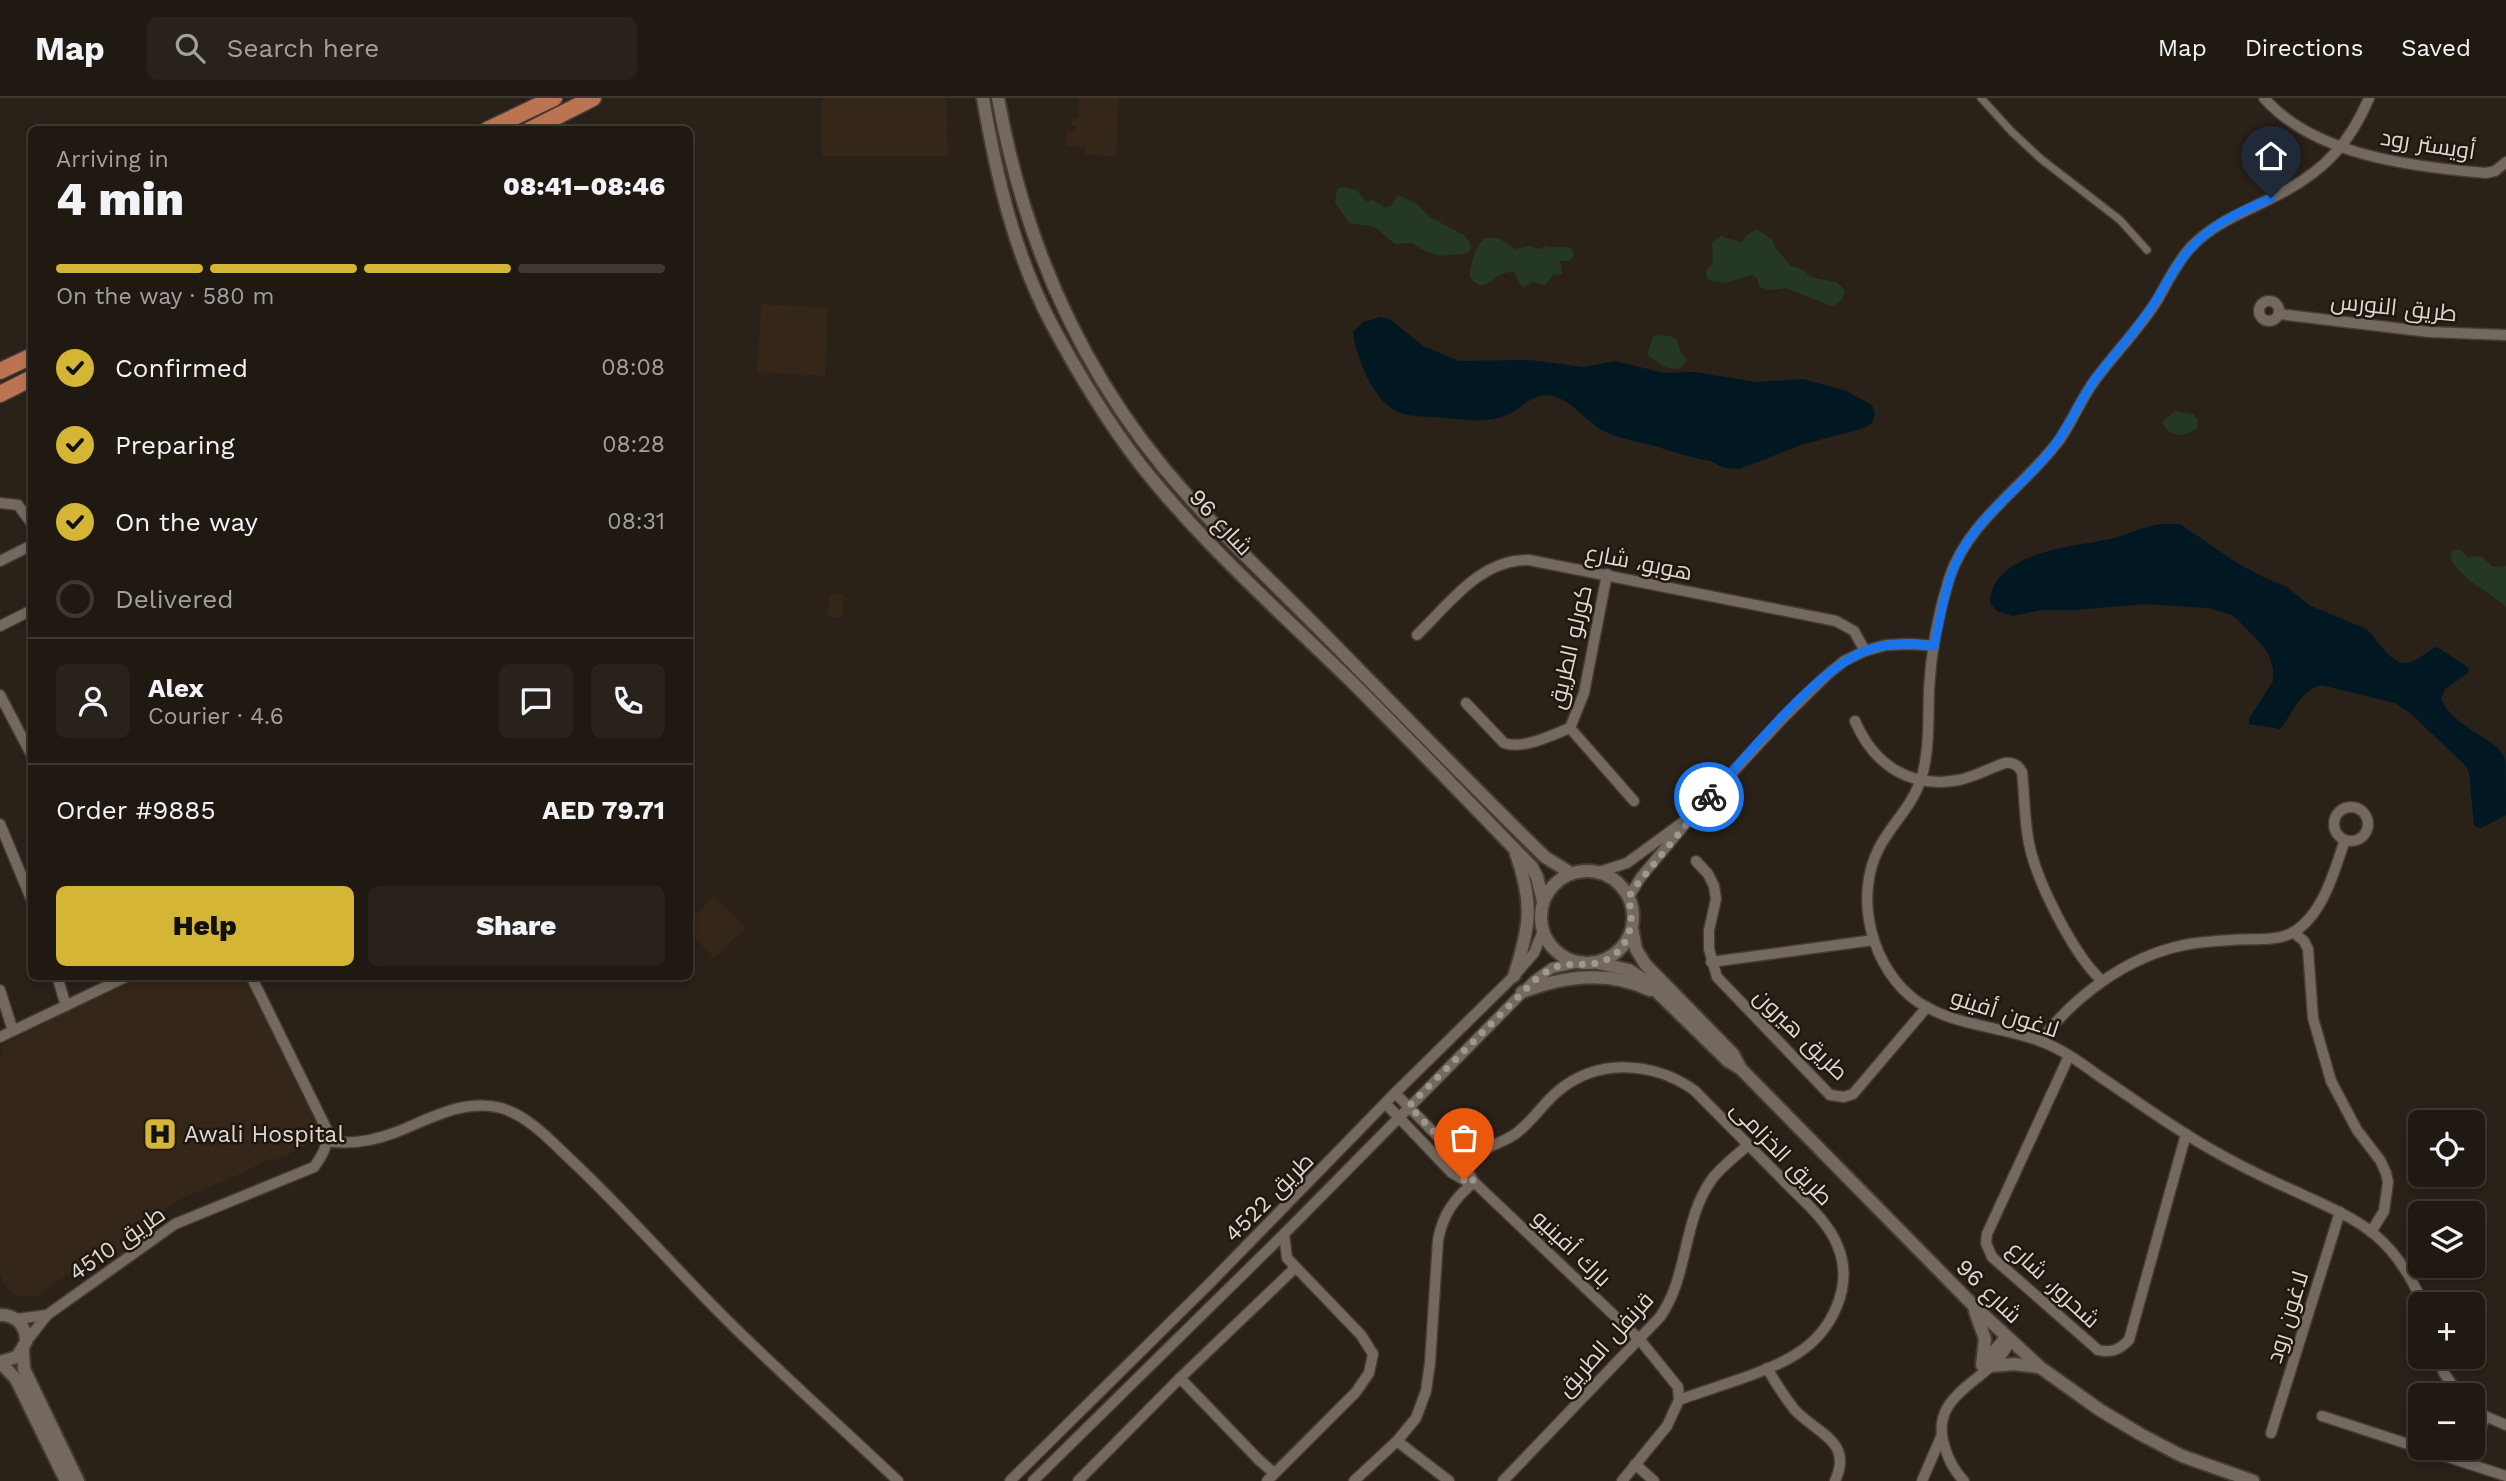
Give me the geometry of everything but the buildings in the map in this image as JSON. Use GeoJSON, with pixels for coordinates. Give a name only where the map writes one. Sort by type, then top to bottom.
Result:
{"type":"FeatureCollection","features":[{"type":"Feature","properties":{"kind":"main road"},"geometry":{"type":"LineString","coordinates":[[495,126],[554,98]]}},
{"type":"Feature","properties":{"kind":"main road"},"geometry":{"type":"LineString","coordinates":[[538,126],[593,98]]}},
{"type":"Feature","properties":{"kind":"main road"},"geometry":{"type":"LineString","coordinates":[[0,371],[28,358]]}},
{"type":"Feature","properties":{"kind":"main road"},"geometry":{"type":"LineString","coordinates":[[0,394],[28,380]]}},
{"type":"Feature","properties":{"kind":"street","name":"شارع 96"},"geometry":{"type":"LineString","coordinates":[[983,98],[998,175],[1027,268],[1049,318],[1108,419],[1141,465],[1194,526],[1372,702],[1532,867],[1543,901]]}},
{"type":"Feature","properties":{"kind":"street","name":"شارع 96"},"geometry":{"type":"LineString","coordinates":[[998,98],[1019,195],[1044,267],[1066,315],[1118,408],[1186,494],[1536,849],[1555,865],[1569,872]]}},
{"type":"Feature","properties":{"kind":"street"},"geometry":{"type":"LineString","coordinates":[[1980,98],[2041,159],[2120,220],[2147,250]]}},
{"type":"Feature","properties":{"kind":"street","name":"أويستر رود"},"geometry":{"type":"LineString","coordinates":[[2264,98],[2297,125],[2342,146],[2403,164],[2482,172],[2495,171],[2506,162]]}},
{"type":"Feature","properties":{"kind":"street","name":"لاغون أفينو"},"geometry":{"type":"LineString","coordinates":[[2369,98],[2359,123],[2332,157],[2284,192],[2228,218],[2204,235],[2188,251],[2169,276],[2143,320],[2092,384],[2056,444],[1970,538],[1949,580],[1934,646],[1921,780],[1910,803],[1880,847],[1871,869],[1869,912],[1874,940],[1884,963],[1895,980],[1927,1007],[1966,1021],[2040,1041],[2069,1056],[2186,1134],[2235,1163],[2340,1212],[2371,1232],[2405,1270],[2417,1292]]}},
{"type":"Feature","properties":{"kind":"street","name":"طريق النورس"},"geometry":{"type":"LineString","coordinates":[[2279,314],[2429,332],[2506,335]]}},
{"type":"Feature","properties":{"kind":"street"},"geometry":{"type":"LineString","coordinates":[[4,503],[18,505],[28,519]]}},
{"type":"Feature","properties":{"kind":"street"},"geometry":{"type":"LineString","coordinates":[[0,561],[28,547]]}},
{"type":"Feature","properties":{"kind":"street","name":"هوبو، شارع"},"geometry":{"type":"LineString","coordinates":[[1418,635],[1479,575],[1505,561],[1529,560],[1836,621],[1854,631],[1865,651]]}},
{"type":"Feature","properties":{"kind":"street","name":"كورلو الطريق"},"geometry":{"type":"LineString","coordinates":[[1570,728],[1584,693],[1606,575]]}},
{"type":"Feature","properties":{"kind":"street"},"geometry":{"type":"LineString","coordinates":[[0,626],[28,614]]}},
{"type":"Feature","properties":{"kind":"street"},"geometry":{"type":"LineString","coordinates":[[1628,898],[1641,877],[1692,816],[1813,687],[1844,662],[1865,651],[1885,645],[1934,646]]}},
{"type":"Feature","properties":{"kind":"street"},"geometry":{"type":"LineString","coordinates":[[0,695],[28,748]]}},
{"type":"Feature","properties":{"kind":"street","name":"كورلو الطريق"},"geometry":{"type":"LineString","coordinates":[[1466,703],[1509,745],[1524,743],[1570,728]]}},
{"type":"Feature","properties":{"kind":"street"},"geometry":{"type":"LineString","coordinates":[[1855,720],[1861,735],[1875,755],[1906,776],[1921,780],[1962,779],[2005,762],[2011,762],[2020,768],[2030,850],[2063,927],[2084,962],[2102,981]]}},
{"type":"Feature","properties":{"kind":"street","name":"كورلو الطريق"},"geometry":{"type":"LineString","coordinates":[[1570,728],[1634,801]]}},
{"type":"Feature","properties":{"kind":"street"},"geometry":{"type":"LineString","coordinates":[[1599,872],[1627,863],[1692,816]]}},
{"type":"Feature","properties":{"kind":"street"},"geometry":{"type":"LineString","coordinates":[[0,824],[28,891]]}},
{"type":"Feature","properties":{"kind":"street"},"geometry":{"type":"LineString","coordinates":[[2040,1041],[2058,1018],[2102,981],[2149,957],[2182,946],[2270,938],[2293,932],[2316,910],[2322,900],[2345,840]]}},
{"type":"Feature","properties":{"kind":"street"},"geometry":{"type":"LineString","coordinates":[[1513,848],[1527,889],[1528,908],[1527,931],[1514,976]]}},
{"type":"Feature","properties":{"kind":"street"},"geometry":{"type":"LineString","coordinates":[[1696,861],[1708,874],[1716,899],[1709,930],[1711,962]]}},
{"type":"Feature","properties":{"kind":"street"},"geometry":{"type":"LineString","coordinates":[[1585,869],[1599,872],[1620,884],[1631,908],[1632,927],[1617,952],[1598,963],[1575,963],[1555,950],[1543,931],[1543,901],[1549,889],[1569,872],[1585,869]]}},
{"type":"Feature","properties":{"kind":"street","name":"شارع 96"},"geometry":{"type":"LineString","coordinates":[[1632,927],[1636,949],[1645,964],[1733,1054],[1741,1069]]}},
{"type":"Feature","properties":{"kind":"street","name":"طريق 4522"},"geometry":{"type":"LineString","coordinates":[[1010,1481],[1514,976],[1534,953],[1543,931]]}},
{"type":"Feature","properties":{"kind":"street"},"geometry":{"type":"LineString","coordinates":[[2293,932],[2304,941],[2308,949],[2313,1018],[2331,1081],[2357,1130],[2380,1160],[2386,1173],[2384,1211],[2371,1232]]}},
{"type":"Feature","properties":{"kind":"street","name":"طريق هيرون"},"geometry":{"type":"LineString","coordinates":[[1874,940],[1711,962],[1717,977],[1830,1094],[1838,1097],[1849,1097],[1853,1094],[1927,1007]]}},
{"type":"Feature","properties":{"kind":"street","name":"طريق 4522"},"geometry":{"type":"LineString","coordinates":[[1033,1481],[1284,1234],[1522,992],[1552,968],[1575,963]]}},
{"type":"Feature","properties":{"kind":"street","name":"شارع 96"},"geometry":{"type":"LineString","coordinates":[[1598,963],[1629,970],[1646,981],[1728,1061],[1741,1069],[1975,1307],[2040,1368],[2140,1434],[2182,1456],[2253,1481]]}},
{"type":"Feature","properties":{"kind":"street"},"geometry":{"type":"LineString","coordinates":[[1522,992],[1564,979],[1604,978],[1622,980],[1662,996]]}},
{"type":"Feature","properties":{"kind":"street"},"geometry":{"type":"LineString","coordinates":[[58,980],[66,1006]]}},
{"type":"Feature","properties":{"kind":"street"},"geometry":{"type":"LineString","coordinates":[[0,1037],[114,980]]}},
{"type":"Feature","properties":{"kind":"street"},"geometry":{"type":"LineString","coordinates":[[253,980],[327,1130],[327,1142],[362,1142],[392,1134],[451,1109],[479,1106],[500,1108],[524,1119],[597,1185],[732,1325],[898,1481]]}},
{"type":"Feature","properties":{"kind":"street"},"geometry":{"type":"LineString","coordinates":[[0,990],[13,1031]]}},
{"type":"Feature","properties":{"kind":"street","name":"شحرور، شارع"},"geometry":{"type":"LineString","coordinates":[[2069,1056],[1987,1234],[1986,1243],[1992,1257],[2098,1350],[2108,1352],[2121,1348],[2129,1340],[2186,1134]]}},
{"type":"Feature","properties":{"kind":"street","name":"طريق الخزامى"},"geometry":{"type":"LineString","coordinates":[[1477,1156],[1518,1132],[1567,1085],[1599,1070],[1623,1067],[1661,1072],[1694,1090],[1827,1227],[1838,1246],[1843,1267],[1843,1284],[1839,1300],[1821,1332],[1797,1354],[1767,1368],[1679,1400]]}},
{"type":"Feature","properties":{"kind":"street","name":"بارك أفينيو"},"geometry":{"type":"LineString","coordinates":[[1395,1093],[1460,1159],[1474,1182],[1640,1340],[1678,1387],[1679,1400]]}},
{"type":"Feature","properties":{"kind":"street","name":"بارك أفينيو"},"geometry":{"type":"LineString","coordinates":[[1386,1104],[1449,1169],[1460,1178],[1474,1182]]}},
{"type":"Feature","properties":{"kind":"street","name":"طريق 4510"},"geometry":{"type":"LineString","coordinates":[[5,1315],[47,1315],[175,1224],[314,1167],[327,1142]]}},
{"type":"Feature","properties":{"kind":"street","name":"قرنفل الطريق"},"geometry":{"type":"LineString","coordinates":[[1503,1481],[1660,1317],[1675,1291],[1692,1223],[1712,1180],[1748,1145]]}},
{"type":"Feature","properties":{"kind":"street"},"geometry":{"type":"LineString","coordinates":[[1449,1169],[1460,1159]]}},
{"type":"Feature","properties":{"kind":"street"},"geometry":{"type":"LineString","coordinates":[[1354,1481],[1397,1441],[1416,1418],[1426,1391],[1430,1363],[1441,1223],[1453,1202],[1474,1182]]}},
{"type":"Feature","properties":{"kind":"street","name":"لاغون رود"},"geometry":{"type":"LineString","coordinates":[[2271,1433],[2340,1212]]}},
{"type":"Feature","properties":{"kind":"street"},"geometry":{"type":"LineString","coordinates":[[1180,1378],[1259,1460],[1271,1477],[1356,1392],[1369,1373],[1373,1354],[1370,1345],[1287,1258],[1284,1234]]}},
{"type":"Feature","properties":{"kind":"street"},"geometry":{"type":"LineString","coordinates":[[1263,1254],[1287,1258]]}},
{"type":"Feature","properties":{"kind":"street"},"geometry":{"type":"LineString","coordinates":[[1078,1481],[1295,1268]]}},
{"type":"Feature","properties":{"kind":"street"},"geometry":{"type":"LineString","coordinates":[[1975,1307],[1985,1339],[1983,1369]]}},
{"type":"Feature","properties":{"kind":"street"},"geometry":{"type":"LineString","coordinates":[[5,1315],[23,1325],[24,1369],[78,1481]]}},
{"type":"Feature","properties":{"kind":"street"},"geometry":{"type":"LineString","coordinates":[[0,1362],[9,1362],[25,1346],[47,1315]]}},
{"type":"Feature","properties":{"kind":"street"},"geometry":{"type":"LineString","coordinates":[[1964,1481],[1949,1461],[1941,1437],[1941,1423],[1953,1400],[1983,1369],[2001,1358],[2008,1338]]}},
{"type":"Feature","properties":{"kind":"street"},"geometry":{"type":"LineString","coordinates":[[0,1362],[16,1379],[66,1481]]}},
{"type":"Feature","properties":{"kind":"street"},"geometry":{"type":"LineString","coordinates":[[1983,1369],[2014,1364],[2040,1368]]}},
{"type":"Feature","properties":{"kind":"street"},"geometry":{"type":"LineString","coordinates":[[1767,1368],[1794,1408],[1835,1443],[1840,1464],[1835,1481]]}},
{"type":"Feature","properties":{"kind":"street"},"geometry":{"type":"LineString","coordinates":[[1622,1481],[1667,1426],[1679,1400]]}},
{"type":"Feature","properties":{"kind":"street"},"geometry":{"type":"LineString","coordinates":[[2322,1416],[2506,1476]]}},
{"type":"Feature","properties":{"kind":"street"},"geometry":{"type":"LineString","coordinates":[[2485,1416],[2506,1425]]}},
{"type":"Feature","properties":{"kind":"street"},"geometry":{"type":"LineString","coordinates":[[1923,1481],[1941,1437]]}},
{"type":"Feature","properties":{"kind":"street"},"geometry":{"type":"LineString","coordinates":[[1397,1441],[1449,1481]]}},
{"type":"Feature","properties":{"kind":"street"},"geometry":{"type":"LineString","coordinates":[[2469,1464],[2470,1460]]}},
{"type":"Feature","properties":{"kind":"street"},"geometry":{"type":"LineString","coordinates":[[1635,1464],[1654,1481]]}},
{"type":"Feature","properties":{"kind":"shaded area"},"geometry":{"type":"Polygon","coordinates":[[[822,98],[947,98],[948,156],[822,156],[822,98]]]}},
{"type":"Feature","properties":{"kind":"shaded area"},"geometry":{"type":"Polygon","coordinates":[[[1079,98],[1119,98],[1116,156],[1085,155],[1085,146],[1066,146],[1067,131],[1076,131],[1076,126],[1072,126],[1072,118],[1078,118],[1079,98]]]}},
{"type":"Feature","properties":{"kind":"shaded area"},"geometry":{"type":"Polygon","coordinates":[[[761,304],[828,308],[825,376],[757,372],[761,304]]]}},
{"type":"Feature","properties":{"kind":"shaded area"},"geometry":{"type":"Polygon","coordinates":[[[829,594],[844,594],[843,618],[828,617],[829,594]]]}},
{"type":"Feature","properties":{"kind":"shaded area"},"geometry":{"type":"Polygon","coordinates":[[[714,896],[746,928],[714,958],[693,936],[693,916],[714,896]]]}},
{"type":"Feature","properties":{"kind":"shaded area","name":"Awali Hospital"},"geometry":{"type":"Polygon","coordinates":[[[129,980],[249,980],[320,1126],[320,1137],[288,1155],[266,1161],[182,1198],[166,1209],[154,1228],[119,1256],[104,1256],[87,1261],[37,1296],[13,1294],[0,1275],[0,1057],[3,1055],[0,1046],[129,980]]]}},
{"type":"Feature","properties":{"kind":"green space"},"geometry":{"type":"Polygon","coordinates":[[[1343,187],[1357,190],[1365,201],[1373,200],[1384,207],[1391,206],[1398,195],[1417,204],[1430,217],[1464,235],[1471,249],[1466,254],[1440,256],[1412,243],[1395,244],[1375,227],[1349,223],[1335,202],[1337,189],[1343,187]]]}},
{"type":"Feature","properties":{"kind":"green space"},"geometry":{"type":"Polygon","coordinates":[[[1758,230],[1772,239],[1776,249],[1791,266],[1814,278],[1836,282],[1845,290],[1842,300],[1834,306],[1785,288],[1770,290],[1759,287],[1757,278],[1753,275],[1723,283],[1708,280],[1706,273],[1713,262],[1712,242],[1721,236],[1742,243],[1748,234],[1758,230]]]}},
{"type":"Feature","properties":{"kind":"green space"},"geometry":{"type":"Polygon","coordinates":[[[1485,238],[1498,238],[1516,249],[1529,246],[1539,249],[1545,246],[1569,248],[1574,256],[1569,261],[1560,261],[1562,274],[1553,275],[1545,285],[1532,282],[1524,287],[1513,271],[1503,273],[1488,284],[1480,285],[1470,277],[1470,273],[1476,250],[1485,238]]]}},
{"type":"Feature","properties":{"kind":"green space"},"geometry":{"type":"Polygon","coordinates":[[[1660,335],[1676,339],[1687,360],[1683,366],[1668,368],[1647,355],[1653,337],[1660,335]]]}},
{"type":"Feature","properties":{"kind":"green space"},"geometry":{"type":"Polygon","coordinates":[[[2175,411],[2193,414],[2198,420],[2197,428],[2182,435],[2169,431],[2162,422],[2175,411]]]}},
{"type":"Feature","properties":{"kind":"green space"},"geometry":{"type":"Polygon","coordinates":[[[2454,549],[2461,550],[2468,557],[2481,556],[2493,567],[2506,566],[2506,607],[2458,569],[2450,554],[2454,549]]]}},
{"type":"Feature","properties":{"kind":"water"},"geometry":{"type":"Polygon","coordinates":[[[1381,317],[1391,320],[1423,346],[1459,361],[1530,360],[1583,367],[1615,361],[1664,373],[1694,372],[1757,382],[1803,379],[1844,390],[1872,405],[1875,414],[1872,423],[1864,428],[1801,445],[1739,469],[1724,468],[1711,461],[1610,434],[1565,401],[1546,395],[1534,398],[1509,414],[1494,419],[1470,420],[1410,415],[1398,412],[1381,399],[1358,354],[1353,332],[1363,322],[1381,317]]]}},
{"type":"Feature","properties":{"kind":"water"},"geometry":{"type":"Polygon","coordinates":[[[2163,524],[2180,524],[2237,563],[2287,587],[2309,605],[2366,629],[2395,660],[2411,662],[2437,647],[2466,666],[2468,673],[2445,689],[2441,699],[2447,710],[2465,726],[2493,744],[2505,759],[2506,815],[2481,828],[2474,826],[2469,772],[2465,765],[2411,714],[2395,703],[2321,685],[2302,697],[2280,729],[2249,724],[2249,719],[2273,681],[2273,668],[2262,645],[2229,614],[2208,608],[2145,604],[2041,610],[2013,616],[1997,611],[1990,602],[1995,585],[2005,572],[2020,562],[2038,554],[2111,539],[2163,524]]]}},
{"type":"Feature","properties":{"kind":"way so far"},"geometry":{"type":"LineString","coordinates":[[1464,1180],[1474,1182],[1463,1162],[1409,1106],[1535,980],[1552,968],[1575,963],[1598,963],[1617,952],[1632,927],[1628,898],[1641,877],[1709,797]]}},
{"type":"Feature","properties":{"kind":"place","name":"Awali Hospital"},"geometry":{"type":"Point","coordinates":[160,1134]}},
{"type":"Feature","properties":{"kind":"route"},"geometry":{"type":"LineString","coordinates":[[1709,797],[1813,687],[1844,662],[1865,651],[1885,645],[1934,646],[1949,580],[1961,552],[1979,526],[2050,452],[2072,420],[2085,394],[2143,320],[2169,276],[2188,251],[2204,235],[2228,218],[2271,198]]}}]}
